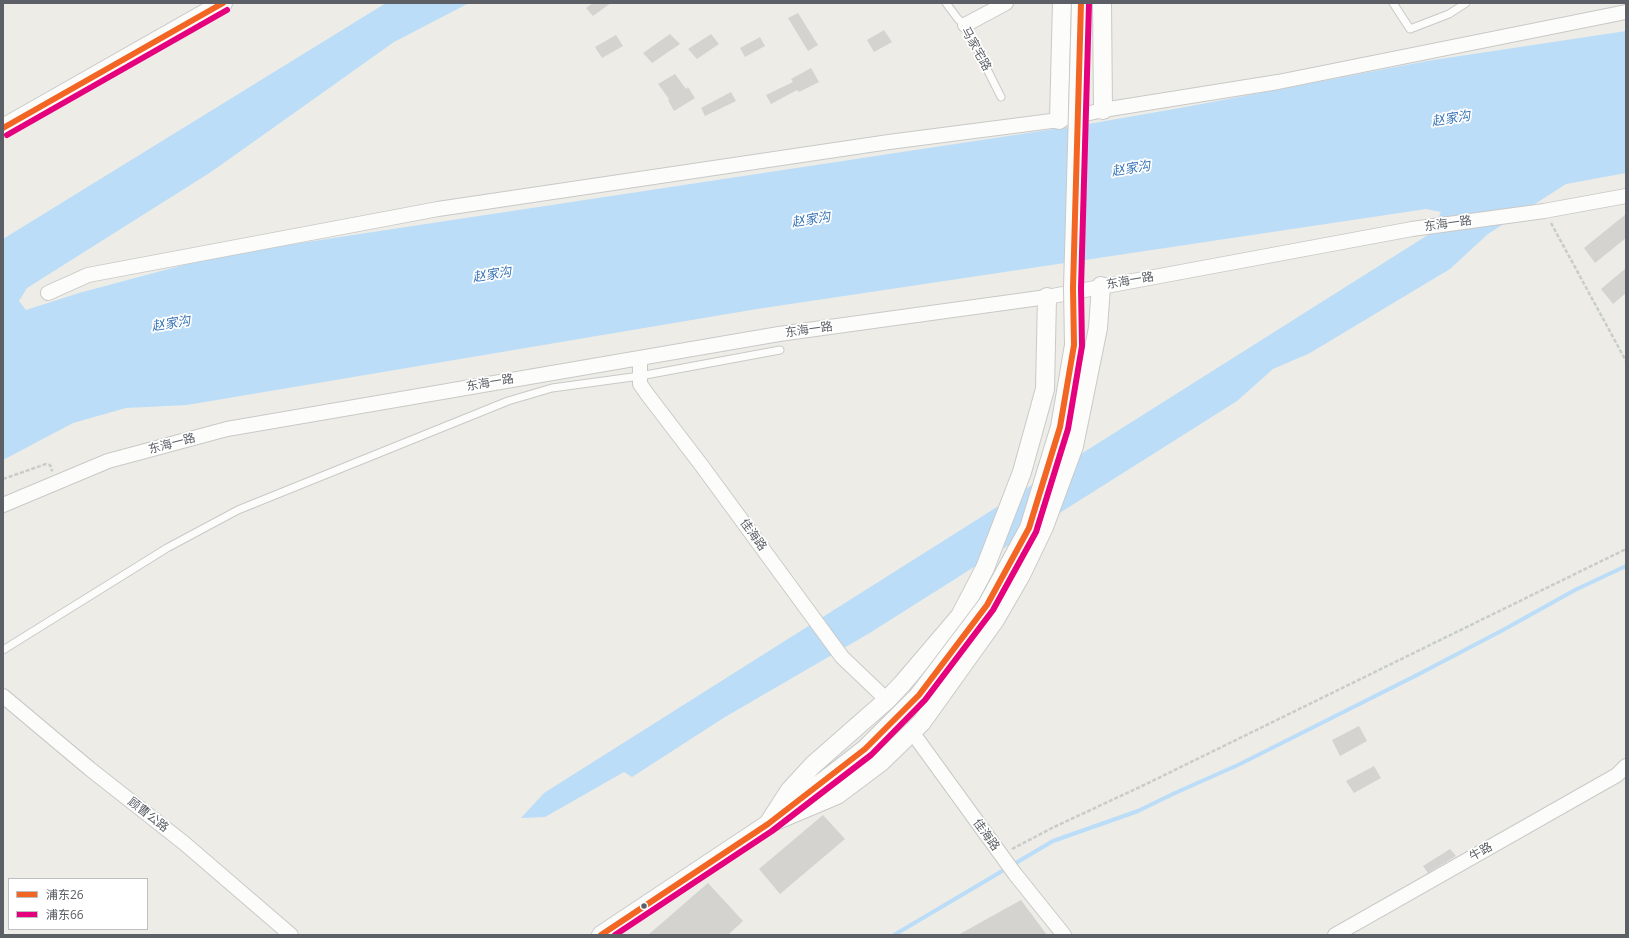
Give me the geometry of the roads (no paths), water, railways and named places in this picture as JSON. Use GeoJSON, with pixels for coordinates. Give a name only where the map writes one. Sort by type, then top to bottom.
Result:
{"type":"FeatureCollection","features":[{"type":"Feature","properties":{"kind":"street"},"geometry":{"type":"LineString","coordinates":[[3,128],[222,3]]}},
{"type":"Feature","properties":{"kind":"street"},"geometry":{"type":"LineString","coordinates":[[965,25],[1006,3]]}},
{"type":"Feature","properties":{"kind":"street"},"geometry":{"type":"LineString","coordinates":[[1059,120],[1062,3]]}},
{"type":"Feature","properties":{"kind":"street"},"geometry":{"type":"LineString","coordinates":[[601,935],[768,824],[865,749],[919,694],[987,605],[1029,528],[1060,427],[1074,345],[1073,288],[1081,3]]}},
{"type":"Feature","properties":{"kind":"street"},"geometry":{"type":"LineString","coordinates":[[1102,3],[1103,110]]}},
{"type":"Feature","properties":{"kind":"street"},"geometry":{"type":"LineString","coordinates":[[48,293],[88,275],[438,209],[889,142],[1059,120],[1103,110],[1278,82],[1626,12]]}},
{"type":"Feature","properties":{"kind":"street","name":"东海一路"},"geometry":{"type":"LineString","coordinates":[[3,505],[108,461],[227,429],[779,334],[1047,297],[1412,229],[1544,211],[1626,196]]}},
{"type":"Feature","properties":{"kind":"street"},"geometry":{"type":"LineString","coordinates":[[768,824],[837,795],[881,762],[922,722],[995,620],[1021,575],[1044,527],[1074,446],[1098,328],[1101,286]]}},
{"type":"Feature","properties":{"kind":"street"},"geometry":{"type":"LineString","coordinates":[[768,824],[790,790],[813,765],[887,700],[960,616],[985,568],[1022,472],[1045,388],[1047,297]]}},
{"type":"Feature","properties":{"kind":"street","name":"佳海路"},"geometry":{"type":"LineString","coordinates":[[640,358],[640,384],[647,394],[842,657],[887,700]]}},
{"type":"Feature","properties":{"kind":"street","name":"顾曹公路"},"geometry":{"type":"LineString","coordinates":[[3,696],[90,769],[184,843],[291,935]]}},
{"type":"Feature","properties":{"kind":"street","name":"佳海路"},"geometry":{"type":"LineString","coordinates":[[912,732],[1015,874],[1064,935]]}},
{"type":"Feature","properties":{"kind":"street","name":"牛路"},"geometry":{"type":"LineString","coordinates":[[1335,935],[1617,775],[1626,766]]}},
{"type":"Feature","properties":{"kind":"lane","name":"马家宅路"},"geometry":{"type":"LineString","coordinates":[[946,3],[958,19],[965,25],[1001,97]]}},
{"type":"Feature","properties":{"kind":"lane"},"geometry":{"type":"LineString","coordinates":[[1392,3],[1410,28],[1449,14],[1466,3]]}},
{"type":"Feature","properties":{"kind":"lane"},"geometry":{"type":"LineString","coordinates":[[3,650],[167,548],[238,510],[508,401],[552,388],[640,376],[780,350]]}},
{"type":"Feature","properties":{"kind":"water","name":"赵家沟"},"geometry":{"type":"Polygon","coordinates":[[[386,3],[469,3],[394,42],[211,172],[27,288],[19,301],[26,310],[79,293],[221,255],[1094,123],[1427,61],[1626,31],[1626,173],[1566,184],[1488,234],[1450,269],[1310,353],[1273,369],[1237,401],[868,634],[725,717],[632,777],[624,772],[545,817],[521,818],[544,793],[1431,233],[1441,212],[1426,209],[757,309],[187,405],[126,408],[73,423],[3,460],[3,239],[386,3]]]}},
{"type":"Feature","properties":{"kind":"waterway"},"geometry":{"type":"LineString","coordinates":[[894,935],[1053,841],[1138,811],[1238,765],[1419,674],[1575,590],[1626,566]]}}]}
